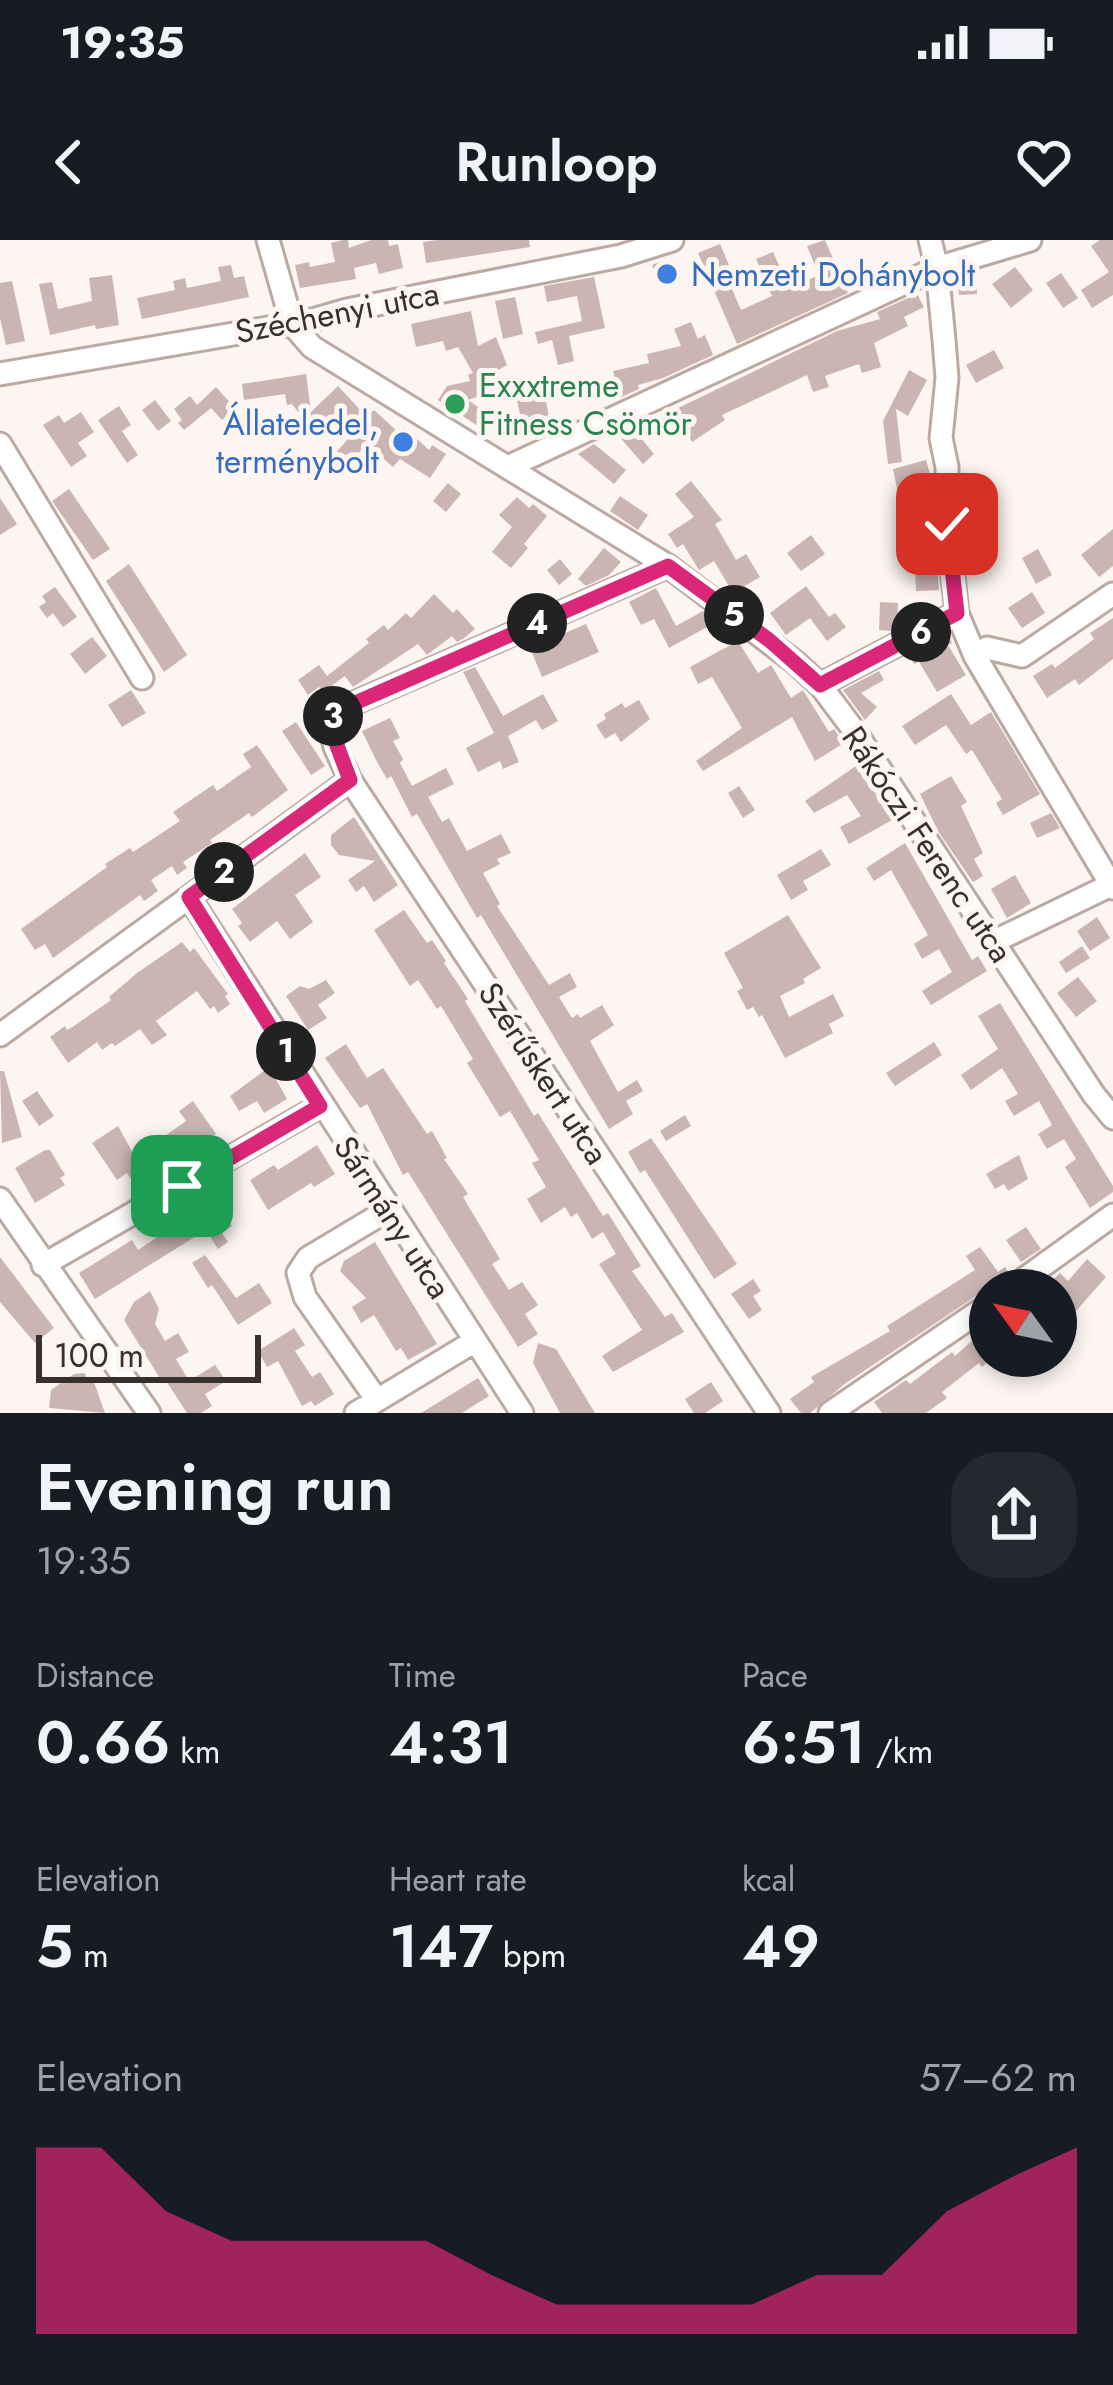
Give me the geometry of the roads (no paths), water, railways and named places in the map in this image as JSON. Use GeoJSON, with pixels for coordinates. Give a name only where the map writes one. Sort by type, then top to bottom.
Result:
{"type":"FeatureCollection","features":[{"type":"Feature","properties":{"kind":"street"},"geometry":{"type":"LineString","coordinates":[[268,240],[292,324]]}},
{"type":"Feature","properties":{"kind":"street","name":"Széchenyi utca"},"geometry":{"type":"LineString","coordinates":[[0,374],[292,324],[619,248],[672,240]]}},
{"type":"Feature","properties":{"kind":"street"},"geometry":{"type":"LineString","coordinates":[[930,240],[947,378],[941,438],[957,613],[975,656],[1112,886],[993,942]]}},
{"type":"Feature","properties":{"kind":"street"},"geometry":{"type":"LineString","coordinates":[[510,466],[937,268],[1030,240]]}},
{"type":"Feature","properties":{"kind":"street","name":"Rákóczi Ferenc utca"},"geometry":{"type":"LineString","coordinates":[[292,324],[312,347],[332,360],[668,566],[769,640],[820,685],[1113,1118]]}},
{"type":"Feature","properties":{"kind":"street"},"geometry":{"type":"LineString","coordinates":[[0,444],[142,678]]}},
{"type":"Feature","properties":{"kind":"street","name":"Szérűskert utca"},"geometry":{"type":"LineString","coordinates":[[668,566],[339,710],[330,727],[350,780],[769,1413]]}},
{"type":"Feature","properties":{"kind":"street"},"geometry":{"type":"LineString","coordinates":[[975,656],[987,648],[1022,656],[1113,594]]}},
{"type":"Feature","properties":{"kind":"street"},"geometry":{"type":"LineString","coordinates":[[820,685],[957,613]]}},
{"type":"Feature","properties":{"kind":"street"},"geometry":{"type":"LineString","coordinates":[[0,1035],[350,780]]}},
{"type":"Feature","properties":{"kind":"street","name":"Sármány utca"},"geometry":{"type":"LineString","coordinates":[[189,897],[522,1413]]}},
{"type":"Feature","properties":{"kind":"street"},"geometry":{"type":"LineString","coordinates":[[43,1265],[320,1106]]}},
{"type":"Feature","properties":{"kind":"street"},"geometry":{"type":"LineString","coordinates":[[0,1199],[149,1413]]}},
{"type":"Feature","properties":{"kind":"street"},"geometry":{"type":"LineString","coordinates":[[377,1400],[304,1297],[298,1273],[308,1258],[388,1210]]}},
{"type":"Feature","properties":{"kind":"street"},"geometry":{"type":"LineString","coordinates":[[1039,1269],[1113,1215]]}},
{"type":"Feature","properties":{"kind":"street"},"geometry":{"type":"LineString","coordinates":[[830,1413],[969,1318]]}},
{"type":"Feature","properties":{"kind":"street"},"geometry":{"type":"LineString","coordinates":[[356,1413],[476,1341]]}},
{"type":"Feature","properties":{"kind":"place","name":"Nemzeti Dohánybolt"},"geometry":{"type":"Point","coordinates":[667,274]}},
{"type":"Feature","properties":{"kind":"place","name":"Exxxtreme Fitness Csömör"},"geometry":{"type":"Point","coordinates":[455,404]}},
{"type":"Feature","properties":{"kind":"place","name":"Állateledel, terménybolt"},"geometry":{"type":"Point","coordinates":[403,442]}}]}
